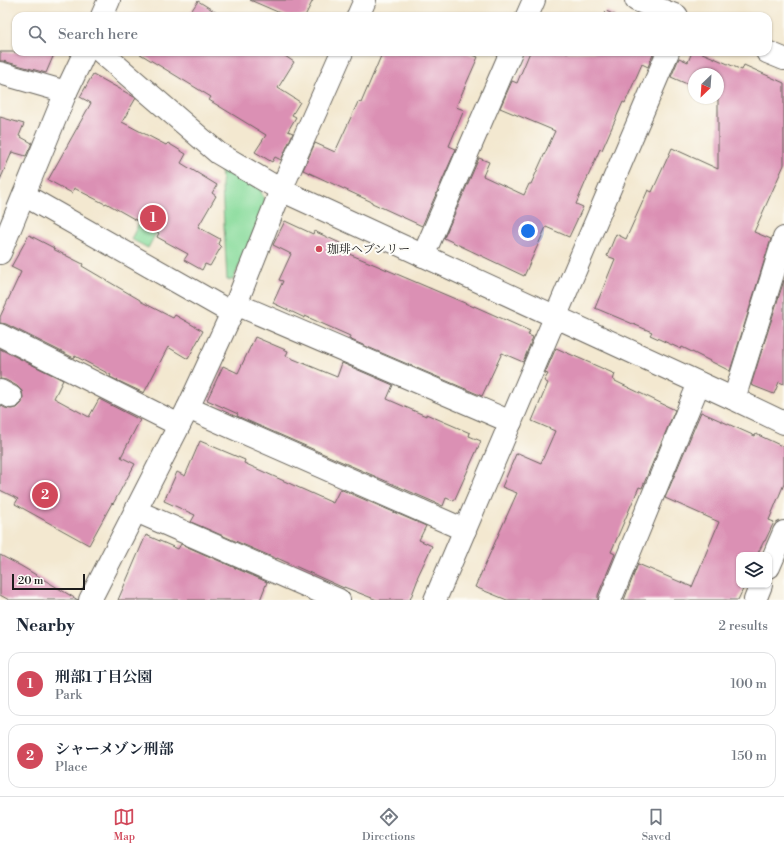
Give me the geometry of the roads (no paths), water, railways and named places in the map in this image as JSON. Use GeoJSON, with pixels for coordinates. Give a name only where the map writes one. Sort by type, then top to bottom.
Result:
{"type":"FeatureCollection","features":[{"type":"Feature","properties":{"kind":"street"},"geometry":{"type":"LineString","coordinates":[[104,12],[109,0]]}},
{"type":"Feature","properties":{"kind":"street"},"geometry":{"type":"LineString","coordinates":[[360,12],[365,0]]}},
{"type":"Feature","properties":{"kind":"street"},"geometry":{"type":"LineString","coordinates":[[529,12],[534,0]]}},
{"type":"Feature","properties":{"kind":"street"},"geometry":{"type":"LineString","coordinates":[[636,0],[669,9]]}},
{"type":"Feature","properties":{"kind":"street"},"geometry":{"type":"LineString","coordinates":[[772,54],[784,59]]}},
{"type":"Feature","properties":{"kind":"street"},"geometry":{"type":"LineString","coordinates":[[0,253],[4,232],[24,195],[66,92],[83,56]]}},
{"type":"Feature","properties":{"kind":"street"},"geometry":{"type":"LineString","coordinates":[[106,56],[218,154],[281,190],[784,423]]}},
{"type":"Feature","properties":{"kind":"street"},"geometry":{"type":"LineString","coordinates":[[90,600],[184,416],[234,308],[281,190],[340,56]]}},
{"type":"Feature","properties":{"kind":"street"},"geometry":{"type":"LineString","coordinates":[[423,256],[510,56]]}},
{"type":"Feature","properties":{"kind":"street"},"geometry":{"type":"LineString","coordinates":[[435,600],[666,56]]}},
{"type":"Feature","properties":{"kind":"street"},"geometry":{"type":"LineString","coordinates":[[0,73],[66,92]]}},
{"type":"Feature","properties":{"kind":"street"},"geometry":{"type":"LineString","coordinates":[[24,195],[234,308],[511,422]]}},
{"type":"Feature","properties":{"kind":"street"},"geometry":{"type":"LineString","coordinates":[[734,399],[776,294],[784,238]]}},
{"type":"Feature","properties":{"kind":"street"},"geometry":{"type":"LineString","coordinates":[[0,335],[184,416],[465,530]]}},
{"type":"Feature","properties":{"kind":"street"},"geometry":{"type":"LineString","coordinates":[[610,600],[699,383]]}},
{"type":"Feature","properties":{"kind":"street"},"geometry":{"type":"LineString","coordinates":[[136,511],[339,600]]}},
{"type":"Feature","properties":{"kind":"street"},"geometry":{"type":"LineString","coordinates":[[772,560],[784,532]]}},
{"type":"Feature","properties":{"kind":"street"},"geometry":{"type":"LineString","coordinates":[[755,600],[760,588]]}},
{"type":"Feature","properties":{"kind":"place","name":"刑部1丁目公園"},"geometry":{"type":"Point","coordinates":[153,218]}},
{"type":"Feature","properties":{"kind":"place","name":"珈琲ヘブンリー"},"geometry":{"type":"Point","coordinates":[319,249]}},
{"type":"Feature","properties":{"kind":"place","name":"シャーメゾン刑部"},"geometry":{"type":"Point","coordinates":[45,495]}}]}
